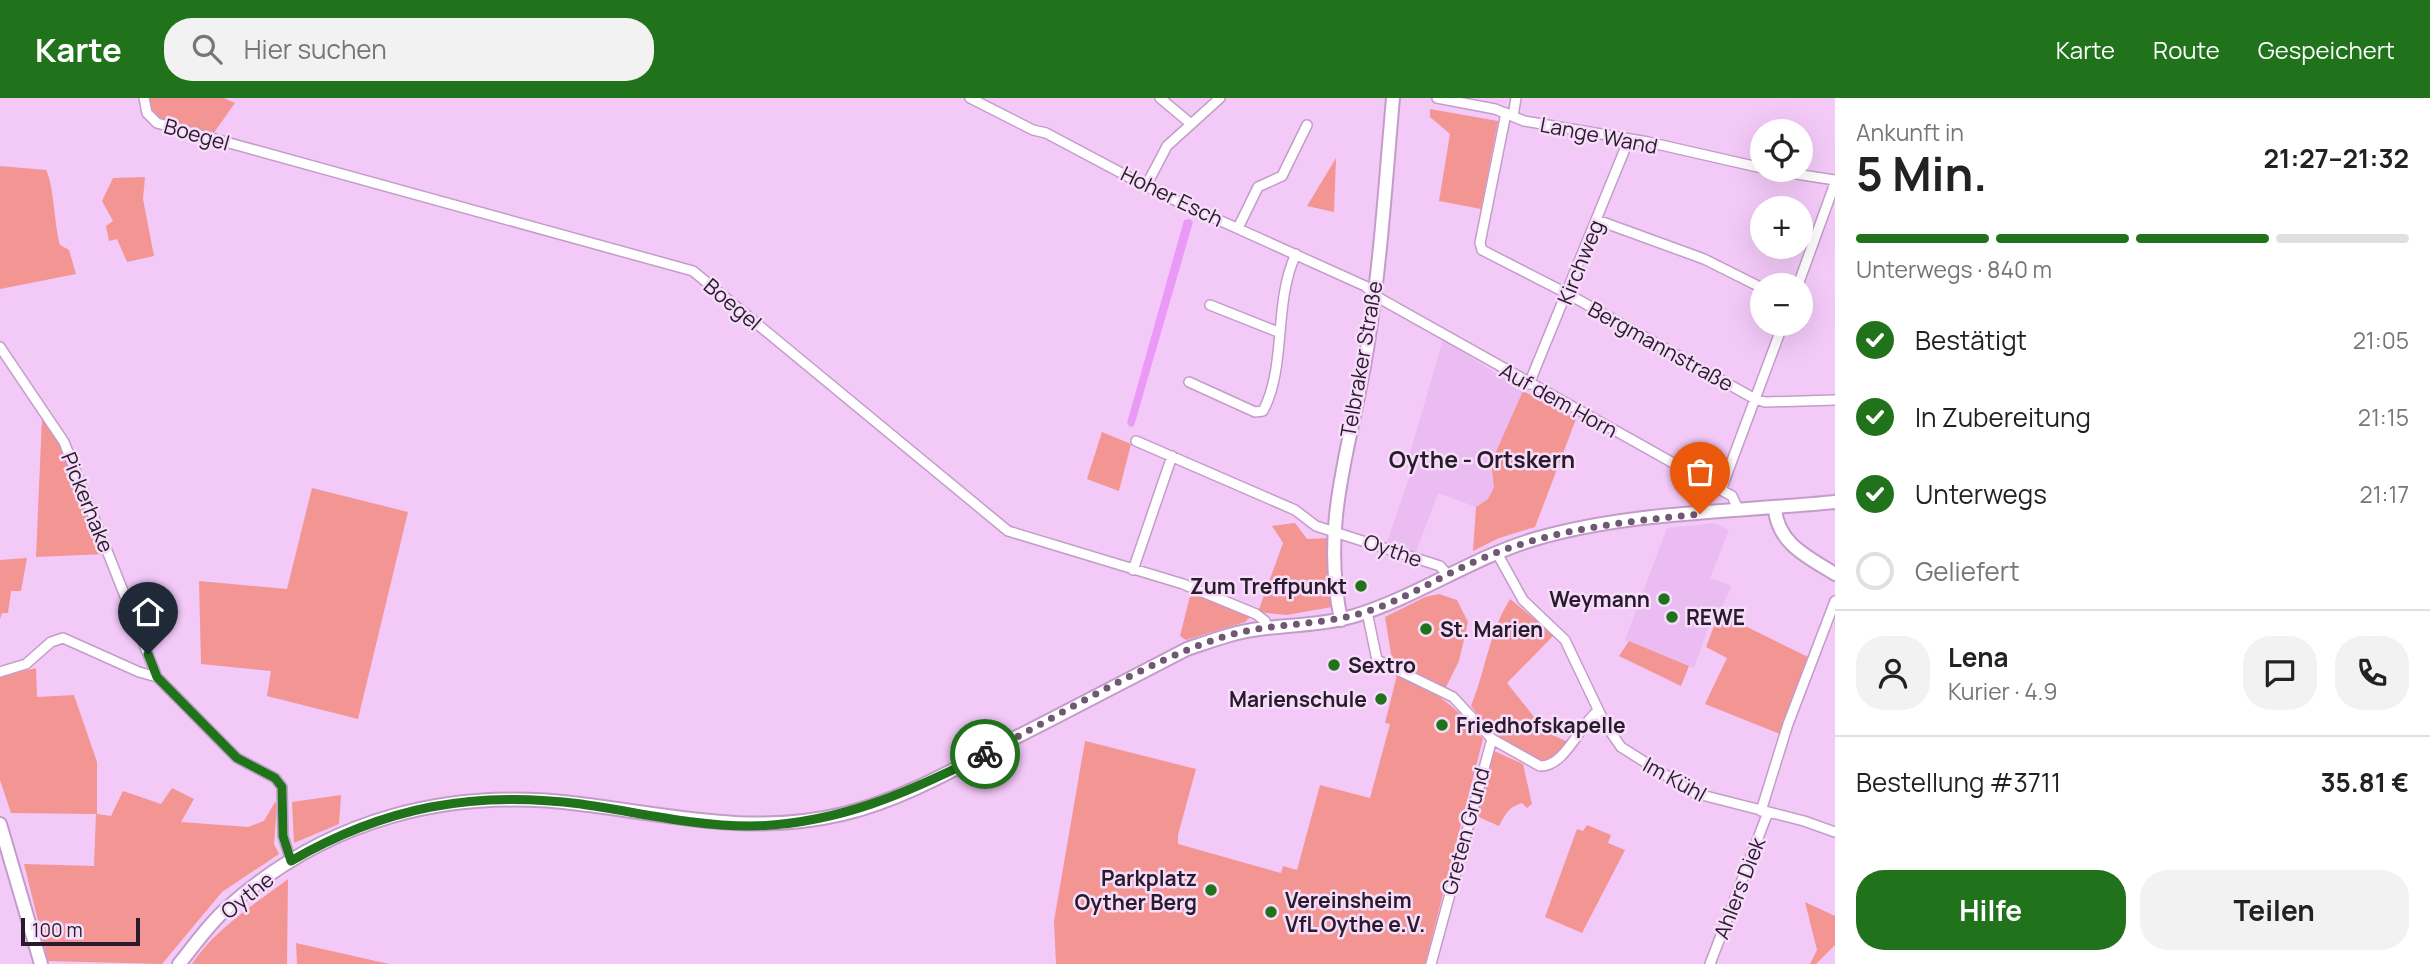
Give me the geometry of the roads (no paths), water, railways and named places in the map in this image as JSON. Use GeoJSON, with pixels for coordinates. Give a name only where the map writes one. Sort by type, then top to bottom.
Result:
{"type":"FeatureCollection","features":[{"type":"Feature","properties":{"kind":"main road","name":"Telbraker Straße"},"geometry":{"type":"LineString","coordinates":[[1341,620],[1335,583],[1336,492],[1363,374],[1394,98]]}},
{"type":"Feature","properties":{"kind":"main road","name":"Oythe"},"geometry":{"type":"LineString","coordinates":[[179,964],[224,911],[291,861],[320,844],[390,815],[445,803],[496,798],[559,802],[749,826],[843,814],[923,786],[1188,649],[1226,636],[1267,628],[1341,620],[1367,612],[1497,553],[1533,540],[1594,525],[1835,502]]}},
{"type":"Feature","properties":{"kind":"main road"},"geometry":{"type":"LineString","coordinates":[[1775,509],[1776,523],[1786,540],[1799,552],[1835,574]]}},
{"type":"Feature","properties":{"kind":"main road"},"geometry":{"type":"LineString","coordinates":[[0,824],[41,964]]}},
{"type":"Feature","properties":{"kind":"street","name":"Boegel"},"geometry":{"type":"LineString","coordinates":[[144,98],[147,113],[157,123],[693,271],[999,526],[1019,536],[1193,587],[1256,614],[1265,621],[1267,628]]}},
{"type":"Feature","properties":{"kind":"street","name":"Hoher Esch"},"geometry":{"type":"LineString","coordinates":[[970,98],[1058,139],[1146,186],[1374,292]]}},
{"type":"Feature","properties":{"kind":"street"},"geometry":{"type":"LineString","coordinates":[[1160,98],[1190,123]]}},
{"type":"Feature","properties":{"kind":"street"},"geometry":{"type":"LineString","coordinates":[[1146,186],[1167,146],[1220,98]]}},
{"type":"Feature","properties":{"kind":"street","name":"Lange Wand"},"geometry":{"type":"LineString","coordinates":[[1437,98],[1596,135],[1629,139],[1750,165]]}},
{"type":"Feature","properties":{"kind":"street"},"geometry":{"type":"LineString","coordinates":[[1509,115],[1516,98]]}},
{"type":"Feature","properties":{"kind":"street","name":"Bergmannstraße"},"geometry":{"type":"LineString","coordinates":[[1509,115],[1480,243],[1482,250],[1568,294],[1755,399]]}},
{"type":"Feature","properties":{"kind":"street"},"geometry":{"type":"LineString","coordinates":[[1238,228],[1258,187],[1282,176],[1307,125]]}},
{"type":"Feature","properties":{"kind":"street","name":"Kirchweg"},"geometry":{"type":"LineString","coordinates":[[1529,384],[1629,139]]}},
{"type":"Feature","properties":{"kind":"street"},"geometry":{"type":"LineString","coordinates":[[1802,273],[1835,182],[1813,178]]}},
{"type":"Feature","properties":{"kind":"street"},"geometry":{"type":"LineString","coordinates":[[1597,220],[1704,259],[1750,282]]}},
{"type":"Feature","properties":{"kind":"street"},"geometry":{"type":"LineString","coordinates":[[1189,382],[1255,412],[1263,411],[1278,347],[1278,332],[1290,265],[1296,254]]}},
{"type":"Feature","properties":{"kind":"street","name":"Auf dem Horn"},"geometry":{"type":"LineString","coordinates":[[1374,292],[1529,384],[1721,489],[1732,496],[1739,511]]}},
{"type":"Feature","properties":{"kind":"street"},"geometry":{"type":"LineString","coordinates":[[1210,305],[1278,332]]}},
{"type":"Feature","properties":{"kind":"street"},"geometry":{"type":"LineString","coordinates":[[1721,489],[1779,336]]}},
{"type":"Feature","properties":{"kind":"street","name":"Pickerhake"},"geometry":{"type":"LineString","coordinates":[[0,347],[64,442],[157,677],[237,758],[275,778],[282,787],[283,836],[291,861]]}},
{"type":"Feature","properties":{"kind":"street"},"geometry":{"type":"LineString","coordinates":[[1755,399],[1765,402],[1835,400]]}},
{"type":"Feature","properties":{"kind":"street","name":"Oythe"},"geometry":{"type":"LineString","coordinates":[[1136,441],[1295,510],[1316,526],[1440,566],[1447,574]]}},
{"type":"Feature","properties":{"kind":"street"},"geometry":{"type":"LineString","coordinates":[[1133,570],[1172,456]]}},
{"type":"Feature","properties":{"kind":"street","name":"Im Kühl"},"geometry":{"type":"LineString","coordinates":[[1497,553],[1513,587],[1523,600],[1565,640],[1598,711],[1612,737],[1622,747],[1666,778],[1717,802],[1835,832]]}},
{"type":"Feature","properties":{"kind":"street","name":"Ahlers Diek"},"geometry":{"type":"LineString","coordinates":[[1710,964],[1764,812],[1788,724],[1835,601]]}},
{"type":"Feature","properties":{"kind":"street"},"geometry":{"type":"LineString","coordinates":[[1367,612],[1372,623],[1377,660],[1453,697],[1492,739],[1540,766],[1548,766],[1557,761],[1588,718],[1598,711]]}},
{"type":"Feature","properties":{"kind":"street"},"geometry":{"type":"LineString","coordinates":[[0,672],[26,664],[51,642],[63,638],[139,672],[157,677]]}},
{"type":"Feature","properties":{"kind":"street","name":"Greten Grund"},"geometry":{"type":"LineString","coordinates":[[1431,964],[1492,739]]}},
{"type":"Feature","properties":{"kind":"place","name":"Zum Treffpunkt"},"geometry":{"type":"Point","coordinates":[1361,586]}},
{"type":"Feature","properties":{"kind":"place","name":"Weymann"},"geometry":{"type":"Point","coordinates":[1664,599]}},
{"type":"Feature","properties":{"kind":"place","name":"REWE"},"geometry":{"type":"Point","coordinates":[1672,617]}},
{"type":"Feature","properties":{"kind":"place","name":"St. Marien"},"geometry":{"type":"Point","coordinates":[1426,629]}},
{"type":"Feature","properties":{"kind":"place","name":"Sextro"},"geometry":{"type":"Point","coordinates":[1334,665]}},
{"type":"Feature","properties":{"kind":"place","name":"Marienschule"},"geometry":{"type":"Point","coordinates":[1381,699]}},
{"type":"Feature","properties":{"kind":"place","name":"Friedhofskapelle"},"geometry":{"type":"Point","coordinates":[1442,725]}},
{"type":"Feature","properties":{"kind":"place","name":"Parkplatz Oyther Berg"},"geometry":{"type":"Point","coordinates":[1211,890]}},
{"type":"Feature","properties":{"kind":"place","name":"Vereinsheim VfL Oythe e.V."},"geometry":{"type":"Point","coordinates":[1271,912]}},
{"type":"Feature","properties":{"kind":"district","name":"Oythe - Ortskern"},"geometry":{"type":"Point","coordinates":[1482,459]}}]}
